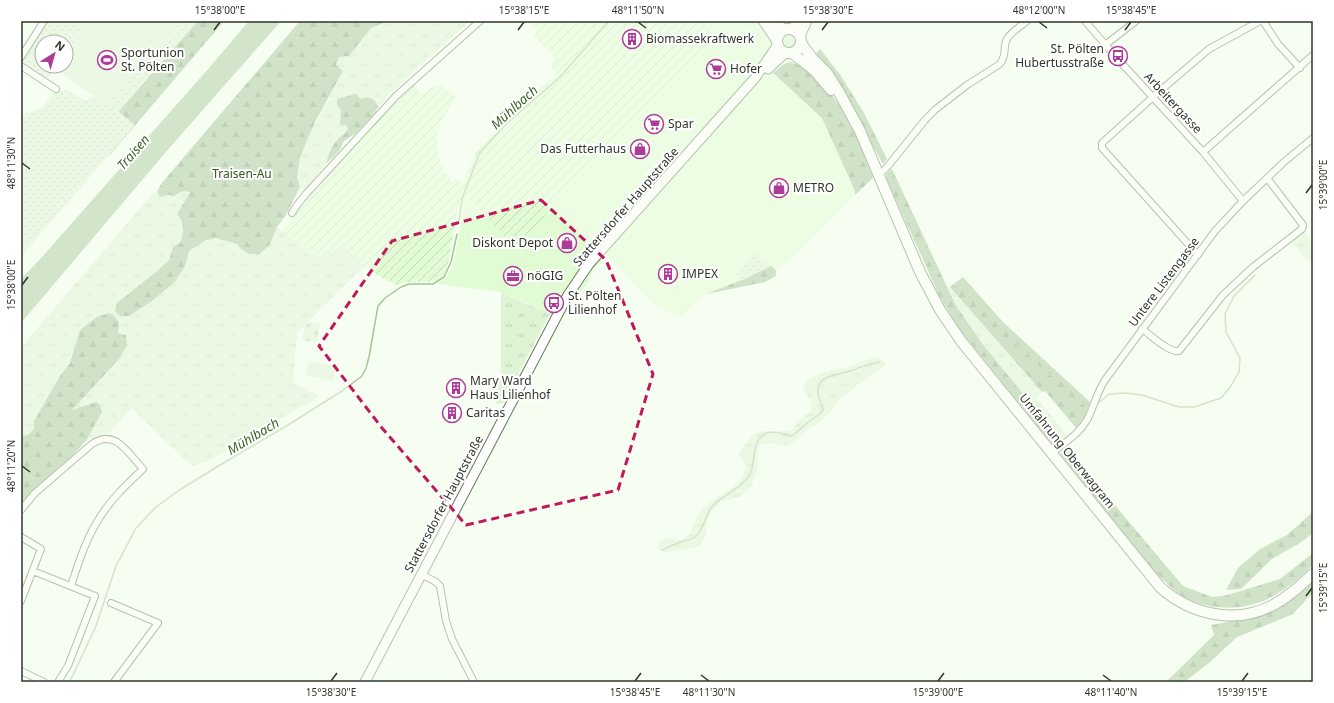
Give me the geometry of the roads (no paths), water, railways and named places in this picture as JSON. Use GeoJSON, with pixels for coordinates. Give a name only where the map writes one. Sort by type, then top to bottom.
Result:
{"type":"FeatureCollection","features":[{"type":"Feature","properties":{"kind":"main road"},"geometry":{"type":"LineString","coordinates":[[764,21],[783,48],[814,70],[838,95]]}},
{"type":"Feature","properties":{"kind":"main road"},"geometry":{"type":"LineString","coordinates":[[773,21],[791,26],[796,30],[812,58],[827,73],[838,95]]}},
{"type":"Feature","properties":{"kind":"main road"},"geometry":{"type":"LineString","coordinates":[[783,48],[798,49],[807,21]]}},
{"type":"Feature","properties":{"kind":"main road"},"geometry":{"type":"LineString","coordinates":[[783,48],[779,34],[791,26]]}},
{"type":"Feature","properties":{"kind":"main road","name":"Stattersdorfer Hauptstraße"},"geometry":{"type":"LineString","coordinates":[[365,682],[568,294],[589,264],[783,48]]}},
{"type":"Feature","properties":{"kind":"main road","name":"Umfahrung Oberwagram"},"geometry":{"type":"LineString","coordinates":[[838,95],[860,131],[920,272],[940,310],[961,341],[1160,587],[1174,599],[1185,605],[1208,613],[1224,615],[1253,612],[1270,607],[1284,599],[1313,574]]}},
{"type":"Feature","properties":{"kind":"street"},"geometry":{"type":"LineString","coordinates":[[21,57],[44,21]]}},
{"type":"Feature","properties":{"kind":"street"},"geometry":{"type":"LineString","coordinates":[[292,213],[312,188],[396,96],[480,21]]}},
{"type":"Feature","properties":{"kind":"street"},"geometry":{"type":"LineString","coordinates":[[879,175],[936,109],[967,85],[1000,64],[1006,54],[1006,40],[1010,34],[1027,21]]}},
{"type":"Feature","properties":{"kind":"street","name":"Arbeitergasse"},"geometry":{"type":"LineString","coordinates":[[1085,21],[1105,45],[1203,152],[1243,201]]}},
{"type":"Feature","properties":{"kind":"street"},"geometry":{"type":"LineString","coordinates":[[1105,45],[1136,21]]}},
{"type":"Feature","properties":{"kind":"street"},"geometry":{"type":"LineString","coordinates":[[1198,255],[1102,148],[1102,142],[1209,49],[1262,21],[1278,44],[1300,68]]}},
{"type":"Feature","properties":{"kind":"street"},"geometry":{"type":"LineString","coordinates":[[1203,152],[1313,55]]}},
{"type":"Feature","properties":{"kind":"street"},"geometry":{"type":"LineString","coordinates":[[21,66],[56,89]]}},
{"type":"Feature","properties":{"kind":"street","name":"Untere Listengasse"},"geometry":{"type":"LineString","coordinates":[[1052,453],[1081,429],[1087,420],[1096,394],[1105,380],[1215,231],[1267,178],[1313,138]]}},
{"type":"Feature","properties":{"kind":"street"},"geometry":{"type":"LineString","coordinates":[[1142,329],[1171,350],[1177,352],[1179,351],[1223,294],[1253,267],[1303,227],[1267,178]]}},
{"type":"Feature","properties":{"kind":"street"},"geometry":{"type":"LineString","coordinates":[[21,510],[35,493],[92,444],[100,439],[108,438],[118,442],[144,468],[117,494],[97,522],[82,553],[71,586]]}},
{"type":"Feature","properties":{"kind":"street"},"geometry":{"type":"LineString","coordinates":[[21,537],[41,549],[21,601]]}},
{"type":"Feature","properties":{"kind":"street"},"geometry":{"type":"LineString","coordinates":[[33,571],[95,596],[68,666],[58,682]]}},
{"type":"Feature","properties":{"kind":"street"},"geometry":{"type":"LineString","coordinates":[[421,574],[436,582],[440,586],[446,620],[452,639],[474,682]]}},
{"type":"Feature","properties":{"kind":"street"},"geometry":{"type":"LineString","coordinates":[[111,603],[158,623],[114,682]]}},
{"type":"Feature","properties":{"kind":"street"},"geometry":{"type":"LineString","coordinates":[[21,671],[44,682]]}},
{"type":"Feature","properties":{"kind":"waterway","name":"Mühlbach"},"geometry":{"type":"LineString","coordinates":[[459,221],[462,199],[479,154],[507,123],[559,78],[609,21]]}},
{"type":"Feature","properties":{"kind":"waterway","name":"Mühlbach"},"geometry":{"type":"LineString","coordinates":[[69,682],[96,626],[116,566],[136,528],[156,507],[181,489],[288,425],[342,391],[362,376],[369,357],[378,306],[385,298],[401,287],[409,284],[433,284],[444,277],[451,262],[457,234]]}},
{"type":"Feature","properties":{"kind":"waterway"},"geometry":{"type":"LineString","coordinates":[[1097,404],[1109,394],[1126,393],[1142,395],[1179,407],[1194,407],[1221,398],[1231,386],[1239,372],[1240,358],[1226,332],[1225,314],[1234,296],[1255,275]]}},
{"type":"Feature","properties":{"kind":"waterway"},"geometry":{"type":"LineString","coordinates":[[959,287],[968,289],[978,298],[983,308],[989,315],[998,320],[1008,329],[1013,340],[1023,351],[1035,358],[1040,374],[1048,374],[1062,378],[1068,383],[1075,395],[1086,407],[1090,406]]}},
{"type":"Feature","properties":{"kind":"waterway"},"geometry":{"type":"LineString","coordinates":[[662,550],[698,535],[707,515],[715,503],[741,485],[750,474],[755,449],[759,439],[763,435],[773,432],[792,436],[820,414],[823,409],[818,394],[818,388],[824,379],[880,362]]}},
{"type":"Feature","properties":{"kind":"place","name":"Biomassekraftwerk"},"geometry":{"type":"Point","coordinates":[632,39]}},
{"type":"Feature","properties":{"kind":"place","name":"St. Pölten Hubertusstraße"},"geometry":{"type":"Point","coordinates":[1118,56]}},
{"type":"Feature","properties":{"kind":"place","name":"Sportunion St. Pölten"},"geometry":{"type":"Point","coordinates":[107,60]}},
{"type":"Feature","properties":{"kind":"place","name":"Hofer"},"geometry":{"type":"Point","coordinates":[716,69]}},
{"type":"Feature","properties":{"kind":"place","name":"Spar"},"geometry":{"type":"Point","coordinates":[654,124]}},
{"type":"Feature","properties":{"kind":"place","name":"Das Futterhaus"},"geometry":{"type":"Point","coordinates":[640,149]}},
{"type":"Feature","properties":{"kind":"place","name":"METRO"},"geometry":{"type":"Point","coordinates":[779,188]}},
{"type":"Feature","properties":{"kind":"place","name":"Diskont Depot"},"geometry":{"type":"Point","coordinates":[567,243]}},
{"type":"Feature","properties":{"kind":"place","name":"IMPEX"},"geometry":{"type":"Point","coordinates":[668,274]}},
{"type":"Feature","properties":{"kind":"place","name":"nöGIG"},"geometry":{"type":"Point","coordinates":[513,276]}},
{"type":"Feature","properties":{"kind":"place","name":"St. Pölten Lilienhof"},"geometry":{"type":"Point","coordinates":[554,303]}},
{"type":"Feature","properties":{"kind":"place","name":"Mary Ward Haus Lilienhof"},"geometry":{"type":"Point","coordinates":[456,388]}},
{"type":"Feature","properties":{"kind":"place","name":"Caritas"},"geometry":{"type":"Point","coordinates":[452,413]}},
{"type":"Feature","properties":{"kind":"water label","name":"Traisen"},"geometry":{"type":"Point","coordinates":[133,152]}},
{"type":"Feature","properties":{"kind":"park label","name":"Traisen-Au"},"geometry":{"type":"Point","coordinates":[242,174]}}]}
